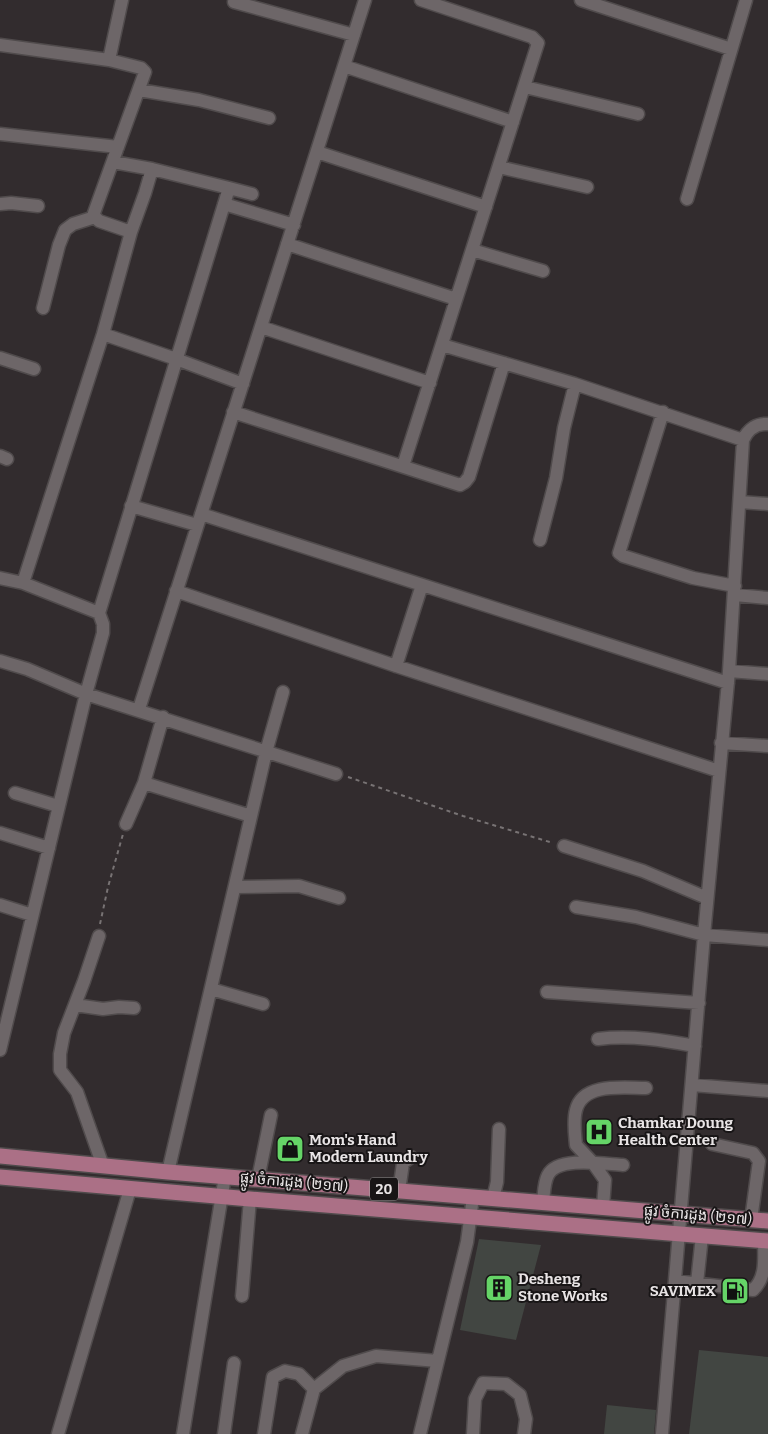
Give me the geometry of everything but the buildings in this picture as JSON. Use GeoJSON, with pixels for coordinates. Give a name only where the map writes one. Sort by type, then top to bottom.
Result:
{"type":"FeatureCollection","features":[{"type":"Feature","properties":{"kind":"main road","name":"ផ្លូវ ចំការដូង (២១៧)"},"geometry":{"type":"LineString","coordinates":[[0,1156],[168,1172],[768,1221]]}},
{"type":"Feature","properties":{"kind":"main road","name":"ផ្លូវ ចំការដូង (២១៧)"},"geometry":{"type":"LineString","coordinates":[[0,1177],[250,1200],[679,1235],[766,1240]]}},
{"type":"Feature","properties":{"kind":"street"},"geometry":{"type":"LineString","coordinates":[[109,60],[122,0]]}},
{"type":"Feature","properties":{"kind":"street"},"geometry":{"type":"LineString","coordinates":[[139,709],[366,0]]}},
{"type":"Feature","properties":{"kind":"street"},"geometry":{"type":"LineString","coordinates":[[403,466],[538,43],[532,37],[421,0]]}},
{"type":"Feature","properties":{"kind":"street"},"geometry":{"type":"LineString","coordinates":[[581,0],[731,49]]}},
{"type":"Feature","properties":{"kind":"street"},"geometry":{"type":"LineString","coordinates":[[687,199],[746,0]]}},
{"type":"Feature","properties":{"kind":"street"},"geometry":{"type":"LineString","coordinates":[[234,2],[354,35]]}},
{"type":"Feature","properties":{"kind":"street"},"geometry":{"type":"LineString","coordinates":[[0,45],[109,60],[142,68],[145,72],[94,213],[99,221],[131,232]]}},
{"type":"Feature","properties":{"kind":"street"},"geometry":{"type":"LineString","coordinates":[[344,66],[513,122]]}},
{"type":"Feature","properties":{"kind":"street"},"geometry":{"type":"LineString","coordinates":[[525,87],[638,114]]}},
{"type":"Feature","properties":{"kind":"street"},"geometry":{"type":"LineString","coordinates":[[139,90],[200,100],[268,118]]}},
{"type":"Feature","properties":{"kind":"street"},"geometry":{"type":"LineString","coordinates":[[0,134],[118,147]]}},
{"type":"Feature","properties":{"kind":"street"},"geometry":{"type":"LineString","coordinates":[[317,152],[486,207]]}},
{"type":"Feature","properties":{"kind":"street"},"geometry":{"type":"LineString","coordinates":[[113,162],[152,169],[252,194]]}},
{"type":"Feature","properties":{"kind":"street"},"geometry":{"type":"LineString","coordinates":[[498,167],[587,187]]}},
{"type":"Feature","properties":{"kind":"street"},"geometry":{"type":"LineString","coordinates":[[23,584],[103,334],[131,232],[152,169]]}},
{"type":"Feature","properties":{"kind":"street"},"geometry":{"type":"LineString","coordinates":[[0,1050],[58,806],[103,634],[103,624],[99,613],[229,188]]}},
{"type":"Feature","properties":{"kind":"street"},"geometry":{"type":"LineString","coordinates":[[0,204],[11,203],[38,206]]}},
{"type":"Feature","properties":{"kind":"street"},"geometry":{"type":"LineString","coordinates":[[224,204],[294,225]]}},
{"type":"Feature","properties":{"kind":"street"},"geometry":{"type":"LineString","coordinates":[[43,308],[59,245],[65,230],[73,224],[95,217]]}},
{"type":"Feature","properties":{"kind":"street"},"geometry":{"type":"LineString","coordinates":[[287,244],[456,300]]}},
{"type":"Feature","properties":{"kind":"street"},"geometry":{"type":"LineString","coordinates":[[472,250],[543,270]]}},
{"type":"Feature","properties":{"kind":"street"},"geometry":{"type":"LineString","coordinates":[[261,327],[430,383]]}},
{"type":"Feature","properties":{"kind":"street"},"geometry":{"type":"LineString","coordinates":[[103,334],[243,384]]}},
{"type":"Feature","properties":{"kind":"street"},"geometry":{"type":"LineString","coordinates":[[442,345],[575,384],[743,440]]}},
{"type":"Feature","properties":{"kind":"street"},"geometry":{"type":"LineString","coordinates":[[0,358],[34,369]]}},
{"type":"Feature","properties":{"kind":"street"},"geometry":{"type":"LineString","coordinates":[[234,412],[460,484],[469,477],[504,363]]}},
{"type":"Feature","properties":{"kind":"street"},"geometry":{"type":"LineString","coordinates":[[540,540],[556,478],[564,428],[575,384]]}},
{"type":"Feature","properties":{"kind":"street"},"geometry":{"type":"LineString","coordinates":[[663,412],[619,553],[623,556],[681,574],[768,598]]}},
{"type":"Feature","properties":{"kind":"street"},"geometry":{"type":"LineString","coordinates":[[662,1434],[704,935],[729,677],[743,440],[750,429],[768,424]]}},
{"type":"Feature","properties":{"kind":"street"},"geometry":{"type":"LineString","coordinates":[[740,502],[768,504]]}},
{"type":"Feature","properties":{"kind":"street"},"geometry":{"type":"LineString","coordinates":[[131,506],[199,520],[729,677],[768,674]]}},
{"type":"Feature","properties":{"kind":"street"},"geometry":{"type":"LineString","coordinates":[[0,578],[23,584],[99,613]]}},
{"type":"Feature","properties":{"kind":"street"},"geometry":{"type":"LineString","coordinates":[[396,666],[422,585]]}},
{"type":"Feature","properties":{"kind":"street"},"geometry":{"type":"LineString","coordinates":[[176,591],[396,666],[719,771]]}},
{"type":"Feature","properties":{"kind":"street"},"geometry":{"type":"LineString","coordinates":[[0,661],[27,669],[86,694],[139,709],[336,774]]}},
{"type":"Feature","properties":{"kind":"street"},"geometry":{"type":"LineString","coordinates":[[168,1172],[266,752],[283,692]]}},
{"type":"Feature","properties":{"kind":"street"},"geometry":{"type":"LineString","coordinates":[[126,824],[144,783],[163,718]]}},
{"type":"Feature","properties":{"kind":"street"},"geometry":{"type":"LineString","coordinates":[[722,744],[768,746]]}},
{"type":"Feature","properties":{"kind":"street"},"geometry":{"type":"LineString","coordinates":[[144,783],[252,816]]}},
{"type":"Feature","properties":{"kind":"street"},"geometry":{"type":"LineString","coordinates":[[15,793],[58,806]]}},
{"type":"Feature","properties":{"kind":"street"},"geometry":{"type":"LineString","coordinates":[[0,833],[49,848]]}},
{"type":"Feature","properties":{"kind":"street"},"geometry":{"type":"LineString","coordinates":[[564,846],[643,871],[708,898]]}},
{"type":"Feature","properties":{"kind":"street"},"geometry":{"type":"LineString","coordinates":[[235,887],[299,886],[339,898]]}},
{"type":"Feature","properties":{"kind":"street"},"geometry":{"type":"LineString","coordinates":[[0,905],[32,915]]}},
{"type":"Feature","properties":{"kind":"street"},"geometry":{"type":"LineString","coordinates":[[576,907],[636,917],[704,935],[768,940]]}},
{"type":"Feature","properties":{"kind":"street"},"geometry":{"type":"LineString","coordinates":[[98,936],[84,981],[64,1033],[60,1054],[60,1070],[77,1092],[104,1166]]}},
{"type":"Feature","properties":{"kind":"street"},"geometry":{"type":"LineString","coordinates":[[211,989],[263,1004]]}},
{"type":"Feature","properties":{"kind":"street"},"geometry":{"type":"LineString","coordinates":[[547,992],[699,1003]]}},
{"type":"Feature","properties":{"kind":"street"},"geometry":{"type":"LineString","coordinates":[[75,1005],[103,1009],[134,1008]]}},
{"type":"Feature","properties":{"kind":"street"},"geometry":{"type":"LineString","coordinates":[[598,1039],[617,1037],[652,1039],[695,1046]]}},
{"type":"Feature","properties":{"kind":"street"},"geometry":{"type":"LineString","coordinates":[[692,1085],[768,1091]]}},
{"type":"Feature","properties":{"kind":"street"},"geometry":{"type":"LineString","coordinates":[[603,1207],[605,1180],[593,1163],[576,1145],[574,1123],[576,1108],[584,1096],[602,1088],[646,1088]]}},
{"type":"Feature","properties":{"kind":"street"},"geometry":{"type":"LineString","coordinates":[[258,1179],[271,1115]]}},
{"type":"Feature","properties":{"kind":"street"},"geometry":{"type":"LineString","coordinates":[[493,1198],[497,1182],[498,1129]]}},
{"type":"Feature","properties":{"kind":"street"},"geometry":{"type":"LineString","coordinates":[[712,1144],[753,1153],[759,1161],[751,1220]]}},
{"type":"Feature","properties":{"kind":"street"},"geometry":{"type":"LineString","coordinates":[[399,1191],[403,1163],[411,1157]]}},
{"type":"Feature","properties":{"kind":"street"},"geometry":{"type":"LineString","coordinates":[[543,1202],[547,1176],[554,1168],[566,1163],[623,1165]]}},
{"type":"Feature","properties":{"kind":"street"},"geometry":{"type":"LineString","coordinates":[[183,1434],[224,1176]]}},
{"type":"Feature","properties":{"kind":"street"},"geometry":{"type":"LineString","coordinates":[[58,1434],[130,1189]]}},
{"type":"Feature","properties":{"kind":"street"},"geometry":{"type":"LineString","coordinates":[[420,1434],[472,1218],[473,1197]]}},
{"type":"Feature","properties":{"kind":"street"},"geometry":{"type":"LineString","coordinates":[[242,1296],[250,1200]]}},
{"type":"Feature","properties":{"kind":"street"},"geometry":{"type":"LineString","coordinates":[[697,1283],[702,1236]]}},
{"type":"Feature","properties":{"kind":"street"},"geometry":{"type":"LineString","coordinates":[[675,1281],[753,1290],[760,1284],[764,1270],[766,1240]]}},
{"type":"Feature","properties":{"kind":"street"},"geometry":{"type":"LineString","coordinates":[[302,1434],[314,1389],[343,1366],[376,1356],[438,1361]]}},
{"type":"Feature","properties":{"kind":"street"},"geometry":{"type":"LineString","coordinates":[[224,1434],[234,1363]]}},
{"type":"Feature","properties":{"kind":"street"},"geometry":{"type":"LineString","coordinates":[[264,1434],[273,1377],[285,1370],[299,1374],[314,1389]]}},
{"type":"Feature","properties":{"kind":"street"},"geometry":{"type":"LineString","coordinates":[[473,1434],[475,1399],[483,1383],[506,1384],[520,1395],[526,1419],[524,1434]]}},
{"type":"Feature","properties":{"kind":"path"},"geometry":{"type":"LineString","coordinates":[[336,774],[463,816],[564,846]]}},
{"type":"Feature","properties":{"kind":"path"},"geometry":{"type":"LineString","coordinates":[[98,936],[108,887],[126,824]]}},
{"type":"Feature","properties":{"kind":"place","name":"Chamkar Doung Health Center"},"geometry":{"type":"Point","coordinates":[599,1132]}},
{"type":"Feature","properties":{"kind":"place","name":"Mom's Hand Modern Laundry"},"geometry":{"type":"Point","coordinates":[290,1149]}},
{"type":"Feature","properties":{"kind":"place","name":"Desheng Stone Works"},"geometry":{"type":"Point","coordinates":[499,1288]}},
{"type":"Feature","properties":{"kind":"place","name":"SAVIMEX"},"geometry":{"type":"Point","coordinates":[735,1291]}}]}
